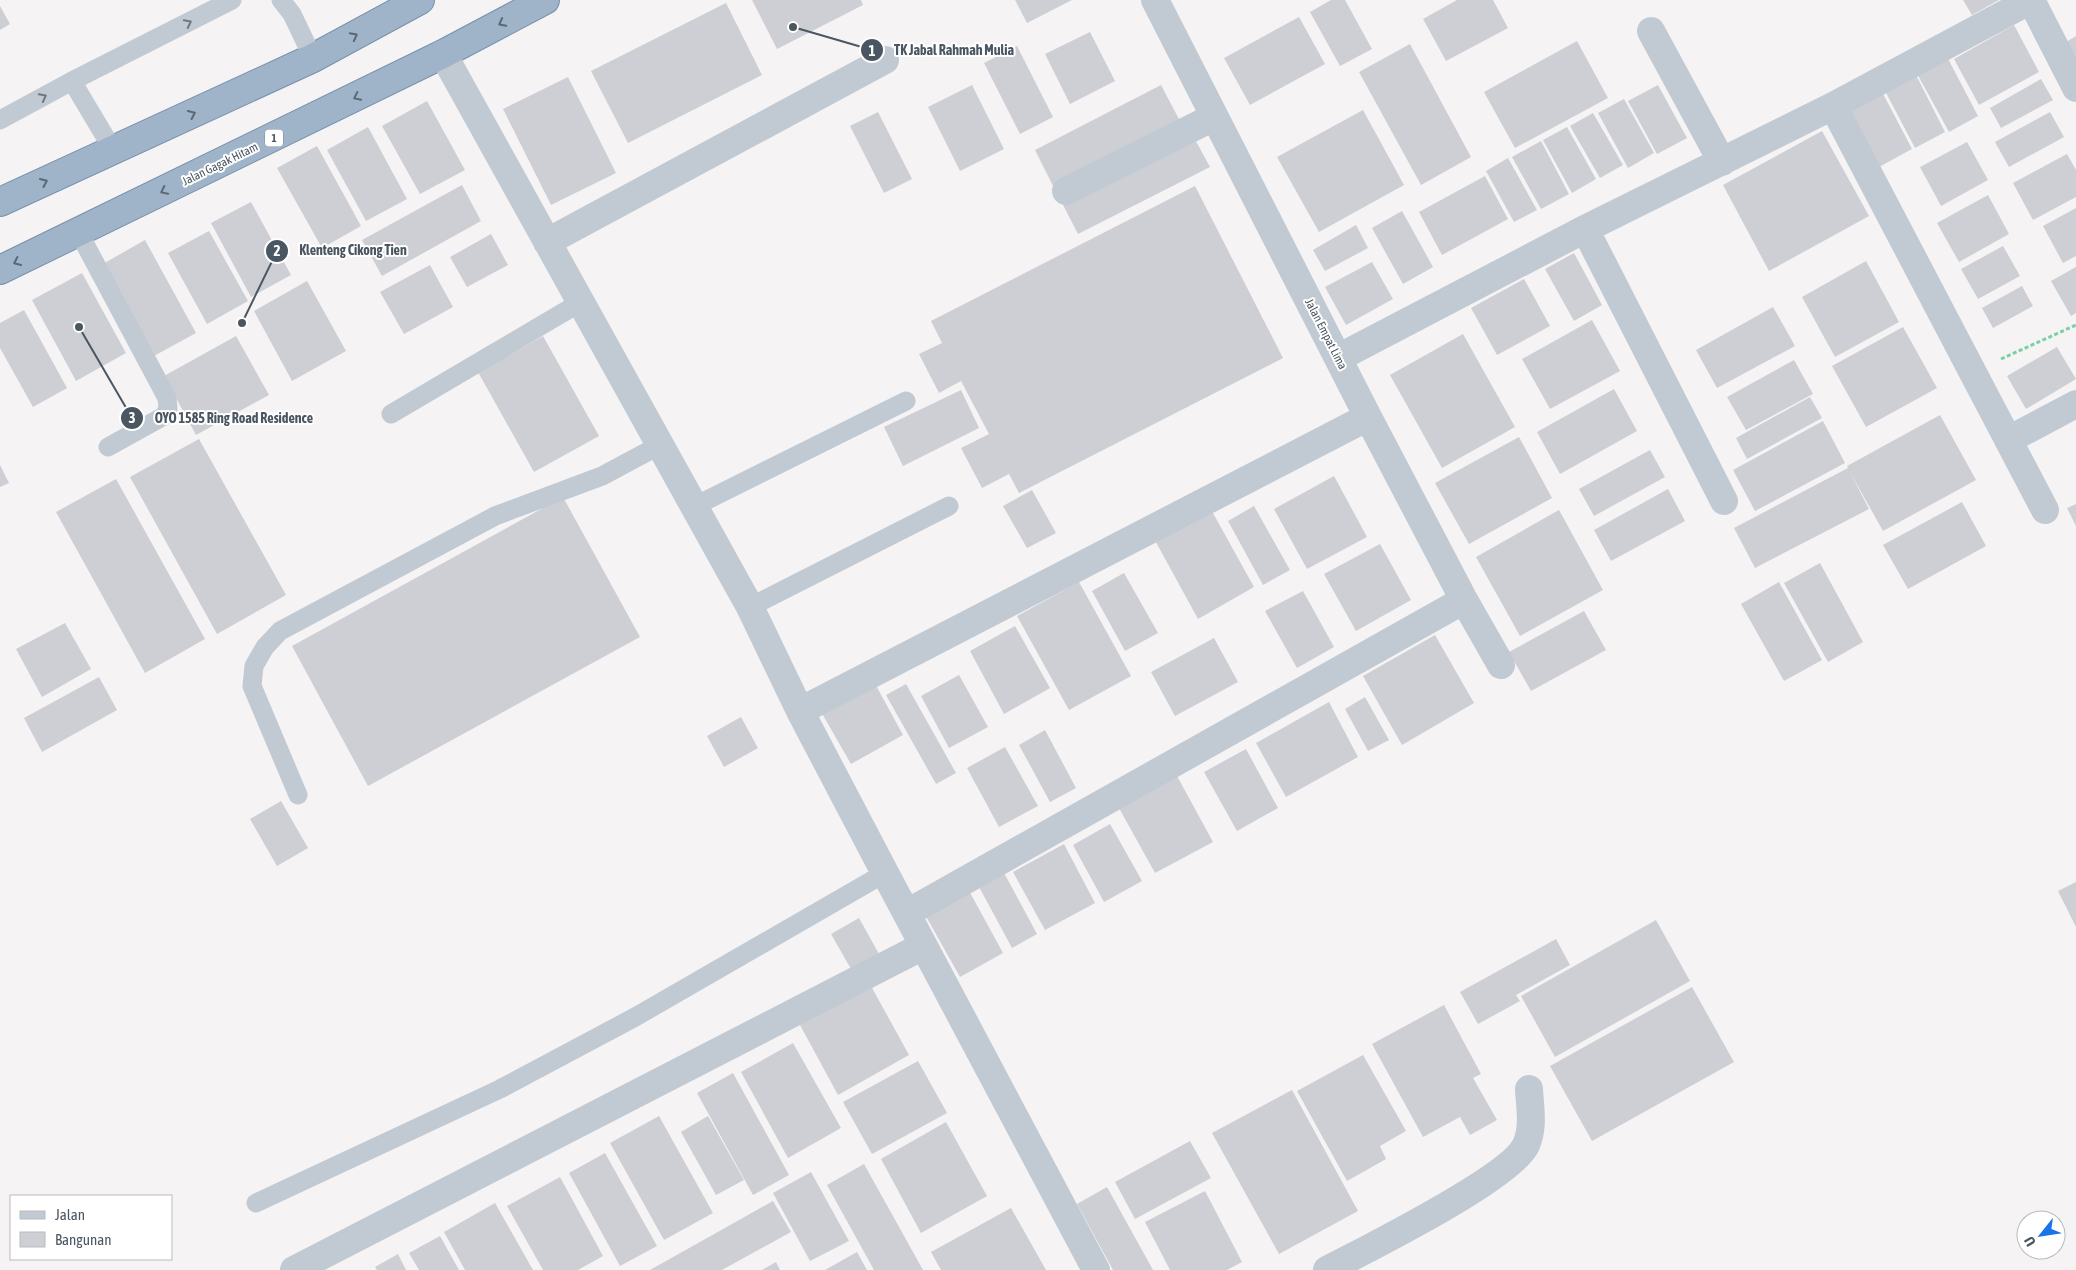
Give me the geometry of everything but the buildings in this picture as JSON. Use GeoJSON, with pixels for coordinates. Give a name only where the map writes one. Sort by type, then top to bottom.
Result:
{"type":"FeatureCollection","features":[{"type":"Feature","properties":{"kind":"highway"},"geometry":{"type":"LineString","coordinates":[[0,202],[313,58],[420,0]]}},
{"type":"Feature","properties":{"kind":"highway","name":"Jalan Gagak Hitam"},"geometry":{"type":"LineString","coordinates":[[0,270],[443,54],[545,0]]}},
{"type":"Feature","properties":{"kind":"street","name":"Jalan Empat Lima"},"geometry":{"type":"LineString","coordinates":[[1155,0],[1368,417],[1464,600],[1501,665]]}},
{"type":"Feature","properties":{"kind":"street"},"geometry":{"type":"LineString","coordinates":[[1338,358],[1584,229],[1833,106],[2031,0],[2076,88]]}},
{"type":"Feature","properties":{"kind":"street"},"geometry":{"type":"LineString","coordinates":[[1651,31],[1722,162]]}},
{"type":"Feature","properties":{"kind":"street"},"geometry":{"type":"LineString","coordinates":[[443,54],[750,607],[800,711],[1096,1270]]}},
{"type":"Feature","properties":{"kind":"street"},"geometry":{"type":"LineString","coordinates":[[547,242],[885,60]]}},
{"type":"Feature","properties":{"kind":"street"},"geometry":{"type":"LineString","coordinates":[[1833,106],[2044,510]]}},
{"type":"Feature","properties":{"kind":"street"},"geometry":{"type":"LineString","coordinates":[[1066,191],[1214,117]]}},
{"type":"Feature","properties":{"kind":"street"},"geometry":{"type":"LineString","coordinates":[[1584,229],[1724,501]]}},
{"type":"Feature","properties":{"kind":"street"},"geometry":{"type":"LineString","coordinates":[[2008,440],[2076,404]]}},
{"type":"Feature","properties":{"kind":"street"},"geometry":{"type":"LineString","coordinates":[[800,711],[1368,417]]}},
{"type":"Feature","properties":{"kind":"street"},"geometry":{"type":"LineString","coordinates":[[907,913],[1464,600]]}},
{"type":"Feature","properties":{"kind":"street"},"geometry":{"type":"LineString","coordinates":[[294,1270],[924,946]]}},
{"type":"Feature","properties":{"kind":"street"},"geometry":{"type":"LineString","coordinates":[[1327,1270],[1389,1238],[1488,1181],[1510,1163],[1525,1147],[1532,1129],[1529,1089]]}},
{"type":"Feature","properties":{"kind":"lane"},"geometry":{"type":"LineString","coordinates":[[0,120],[72,81],[232,0]]}},
{"type":"Feature","properties":{"kind":"lane"},"geometry":{"type":"LineString","coordinates":[[280,0],[292,14],[313,58]]}},
{"type":"Feature","properties":{"kind":"lane"},"geometry":{"type":"LineString","coordinates":[[72,81],[113,150]]}},
{"type":"Feature","properties":{"kind":"lane"},"geometry":{"type":"LineString","coordinates":[[79,233],[167,398],[168,409],[164,416],[108,447]]}},
{"type":"Feature","properties":{"kind":"lane"},"geometry":{"type":"LineString","coordinates":[[391,414],[581,302]]}},
{"type":"Feature","properties":{"kind":"lane"},"geometry":{"type":"LineString","coordinates":[[695,506],[906,401]]}},
{"type":"Feature","properties":{"kind":"lane"},"geometry":{"type":"LineString","coordinates":[[298,796],[252,686],[254,666],[265,647],[280,631],[495,516],[602,476],[660,445]]}},
{"type":"Feature","properties":{"kind":"lane"},"geometry":{"type":"LineString","coordinates":[[750,607],[948,506]]}},
{"type":"Feature","properties":{"kind":"lane"},"geometry":{"type":"LineString","coordinates":[[256,1202],[500,1089],[637,1016],[885,873]]}},
{"type":"Feature","properties":{"kind":"path"},"geometry":{"type":"LineString","coordinates":[[1973,371],[2076,325]]}},
{"type":"Feature","properties":{"kind":"place","name":"TK Jabal Rahmah Mulia"},"geometry":{"type":"Point","coordinates":[793,27]}},
{"type":"Feature","properties":{"kind":"place","name":"Klenteng Cikong Tien"},"geometry":{"type":"Point","coordinates":[242,323]}},
{"type":"Feature","properties":{"kind":"place","name":"OYO 1585 Ring Road Residence"},"geometry":{"type":"Point","coordinates":[79,327]}}]}
